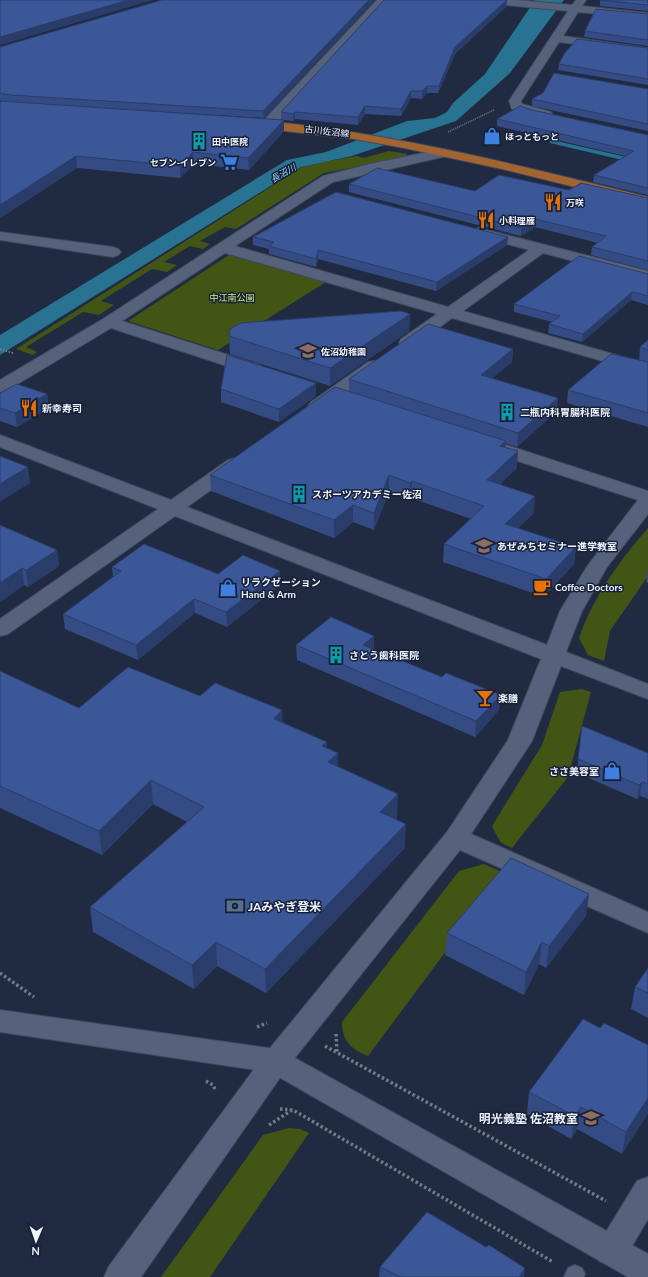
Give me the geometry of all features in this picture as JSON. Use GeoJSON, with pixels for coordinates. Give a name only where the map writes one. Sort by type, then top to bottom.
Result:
{"type":"FeatureCollection","features":[{"type":"Feature","properties":{"kind":"main road","name":"古川佐沼線"},"geometry":{"type":"LineString","coordinates":[[246,123],[268,124],[361,136],[412,145],[648,201]]}},
{"type":"Feature","properties":{"kind":"street"},"geometry":{"type":"LineString","coordinates":[[268,124],[383,0]]}},
{"type":"Feature","properties":{"kind":"street"},"geometry":{"type":"LineString","coordinates":[[484,0],[560,7],[578,4],[648,16]]}},
{"type":"Feature","properties":{"kind":"street"},"geometry":{"type":"LineString","coordinates":[[555,117],[516,106],[515,101],[578,4]]}},
{"type":"Feature","properties":{"kind":"street"},"geometry":{"type":"LineString","coordinates":[[555,38],[648,51]]}},
{"type":"Feature","properties":{"kind":"street"},"geometry":{"type":"LineString","coordinates":[[534,71],[547,73]]}},
{"type":"Feature","properties":{"kind":"street"},"geometry":{"type":"LineString","coordinates":[[0,388],[109,322],[328,179],[348,172],[410,161],[442,153]]}},
{"type":"Feature","properties":{"kind":"street"},"geometry":{"type":"LineString","coordinates":[[314,188],[332,193]]}},
{"type":"Feature","properties":{"kind":"street"},"geometry":{"type":"LineString","coordinates":[[464,228],[648,276]]}},
{"type":"Feature","properties":{"kind":"street"},"geometry":{"type":"LineString","coordinates":[[0,236],[113,252]]}},
{"type":"Feature","properties":{"kind":"street"},"geometry":{"type":"LineString","coordinates":[[224,248],[648,369]]}},
{"type":"Feature","properties":{"kind":"street"},"geometry":{"type":"LineString","coordinates":[[302,416],[541,248]]}},
{"type":"Feature","properties":{"kind":"street"},"geometry":{"type":"LineString","coordinates":[[109,322],[266,372]]}},
{"type":"Feature","properties":{"kind":"street"},"geometry":{"type":"LineString","coordinates":[[311,387],[356,402]]}},
{"type":"Feature","properties":{"kind":"street"},"geometry":{"type":"LineString","coordinates":[[0,441],[648,692]]}},
{"type":"Feature","properties":{"kind":"street"},"geometry":{"type":"LineString","coordinates":[[475,441],[648,497]]}},
{"type":"Feature","properties":{"kind":"street"},"geometry":{"type":"LineString","coordinates":[[0,629],[251,452]]}},
{"type":"Feature","properties":{"kind":"street"},"geometry":{"type":"LineString","coordinates":[[121,1277],[276,1061],[456,838],[520,741],[552,656],[571,611],[598,565],[648,501]]}},
{"type":"Feature","properties":{"kind":"street"},"geometry":{"type":"LineString","coordinates":[[456,838],[648,923]]}},
{"type":"Feature","properties":{"kind":"street"},"geometry":{"type":"LineString","coordinates":[[0,1021],[276,1061],[648,1270]]}},
{"type":"Feature","properties":{"kind":"street"},"geometry":{"type":"LineString","coordinates":[[611,1250],[640,1203]]}},
{"type":"Feature","properties":{"kind":"path"},"geometry":{"type":"LineString","coordinates":[[441,135],[499,108],[516,106]]}},
{"type":"Feature","properties":{"kind":"path"},"geometry":{"type":"LineString","coordinates":[[0,350],[8,352]]}},
{"type":"Feature","properties":{"kind":"path"},"geometry":{"type":"LineString","coordinates":[[0,973],[22,990],[40,998]]}},
{"type":"Feature","properties":{"kind":"path"},"geometry":{"type":"LineString","coordinates":[[251,1027],[258,1028],[272,1021]]}},
{"type":"Feature","properties":{"kind":"path"},"geometry":{"type":"LineString","coordinates":[[319,1043],[640,1203]]}},
{"type":"Feature","properties":{"kind":"path"},"geometry":{"type":"LineString","coordinates":[[273,1108],[293,1110],[574,1276]]}},
{"type":"Feature","properties":{"kind":"green space"},"geometry":{"type":"Polygon","coordinates":[[[389,151],[407,154],[407,157],[324,173],[236,229],[225,227],[200,241],[210,244],[203,249],[190,246],[164,262],[177,265],[167,272],[152,269],[101,301],[114,305],[99,315],[83,312],[26,347],[37,352],[33,355],[16,349],[302,167],[357,156],[364,158],[389,151]]]}},
{"type":"Feature","properties":{"kind":"green space","name":"中江南公園"},"geometry":{"type":"Polygon","coordinates":[[[229,255],[326,282],[218,350],[128,321],[229,255]]]}},
{"type":"Feature","properties":{"kind":"green space"},"geometry":{"type":"Polygon","coordinates":[[[648,528],[648,576],[610,631],[604,661],[588,655],[579,638],[592,608],[617,566],[648,528]]]}},
{"type":"Feature","properties":{"kind":"green space"},"geometry":{"type":"Polygon","coordinates":[[[582,689],[591,692],[568,777],[512,848],[500,842],[492,826],[542,745],[560,692],[582,689]]]}},
{"type":"Feature","properties":{"kind":"green space"},"geometry":{"type":"Polygon","coordinates":[[[484,864],[504,873],[368,1056],[352,1047],[346,1039],[342,1029],[342,1022],[459,871],[484,864]]]}},
{"type":"Feature","properties":{"kind":"green space"},"geometry":{"type":"Polygon","coordinates":[[[289,1128],[300,1129],[309,1133],[210,1277],[161,1277],[263,1135],[289,1128]]]}},
{"type":"Feature","properties":{"kind":"water","name":"長沼川"},"geometry":{"type":"Polygon","coordinates":[[[535,0],[564,0],[510,73],[456,121],[352,156],[301,167],[0,355],[0,335],[287,160],[326,152],[407,121],[435,118],[447,112],[453,103],[485,74],[535,0]]]}},
{"type":"Feature","properties":{"kind":"building"},"geometry":{"type":"Polygon","coordinates":[[[0,0],[129,0],[0,37],[0,0]]]}},
{"type":"Feature","properties":{"kind":"building"},"geometry":{"type":"Polygon","coordinates":[[[162,0],[369,0],[263,111],[11,95],[0,93],[0,47],[162,0]]]}},
{"type":"Feature","properties":{"kind":"building"},"geometry":{"type":"Polygon","coordinates":[[[384,0],[507,0],[455,47],[439,86],[427,86],[422,91],[411,91],[401,109],[365,106],[358,117],[295,112],[293,114],[281,112],[384,0]]]}},
{"type":"Feature","properties":{"kind":"building"},"geometry":{"type":"Polygon","coordinates":[[[600,0],[648,0],[648,5],[600,0]]]}},
{"type":"Feature","properties":{"kind":"building"},"geometry":{"type":"Polygon","coordinates":[[[596,9],[648,14],[648,40],[585,31],[596,9]]]}},
{"type":"Feature","properties":{"kind":"building"},"geometry":{"type":"Polygon","coordinates":[[[577,39],[648,48],[648,79],[559,64],[564,54],[577,39]]]}},
{"type":"Feature","properties":{"kind":"building"},"geometry":{"type":"Polygon","coordinates":[[[554,73],[648,89],[648,124],[532,99],[543,93],[554,73]]]}},
{"type":"Feature","properties":{"kind":"building"},"geometry":{"type":"Polygon","coordinates":[[[0,101],[284,120],[248,158],[193,152],[180,166],[76,156],[0,205],[0,101]]]}},
{"type":"Feature","properties":{"kind":"building"},"geometry":{"type":"Polygon","coordinates":[[[520,106],[532,110],[648,135],[648,188],[594,175],[634,151],[497,119],[520,106]]]}},
{"type":"Feature","properties":{"kind":"building"},"geometry":{"type":"Polygon","coordinates":[[[377,168],[475,191],[499,175],[569,190],[581,183],[648,198],[648,261],[592,247],[606,236],[535,219],[521,228],[349,184],[377,168]]]}},
{"type":"Feature","properties":{"kind":"building"},"geometry":{"type":"Polygon","coordinates":[[[336,192],[508,237],[437,282],[318,250],[316,259],[269,246],[274,242],[253,237],[336,192]]]}},
{"type":"Feature","properties":{"kind":"building"},"geometry":{"type":"Polygon","coordinates":[[[579,256],[648,274],[648,296],[632,292],[583,334],[549,324],[560,316],[514,304],[579,256]]]}},
{"type":"Feature","properties":{"kind":"building"},"geometry":{"type":"Polygon","coordinates":[[[401,311],[410,314],[330,368],[229,336],[230,329],[241,323],[401,311]]]}},
{"type":"Feature","properties":{"kind":"building"},"geometry":{"type":"Polygon","coordinates":[[[428,324],[513,349],[481,375],[558,398],[518,433],[349,379],[428,324]]]}},
{"type":"Feature","properties":{"kind":"building"},"geometry":{"type":"Polygon","coordinates":[[[648,340],[648,350],[640,347],[648,340]]]}},
{"type":"Feature","properties":{"kind":"building"},"geometry":{"type":"Polygon","coordinates":[[[611,354],[648,362],[648,413],[568,390],[611,354]]]}},
{"type":"Feature","properties":{"kind":"building"},"geometry":{"type":"Polygon","coordinates":[[[227,355],[316,383],[279,409],[221,389],[227,355]]]}},
{"type":"Feature","properties":{"kind":"building"},"geometry":{"type":"Polygon","coordinates":[[[17,384],[47,394],[15,413],[0,408],[0,393],[17,384]]]}},
{"type":"Feature","properties":{"kind":"building"},"geometry":{"type":"Polygon","coordinates":[[[335,387],[506,441],[500,446],[518,451],[487,480],[535,496],[505,524],[576,547],[546,579],[444,544],[484,506],[412,481],[410,483],[389,475],[374,513],[353,505],[334,520],[210,475],[335,387]]]}},
{"type":"Feature","properties":{"kind":"building"},"geometry":{"type":"Polygon","coordinates":[[[0,456],[28,467],[0,484],[0,456]]]}},
{"type":"Feature","properties":{"kind":"building"},"geometry":{"type":"Polygon","coordinates":[[[0,525],[57,550],[26,570],[22,568],[0,583],[0,525]]]}},
{"type":"Feature","properties":{"kind":"building"},"geometry":{"type":"Polygon","coordinates":[[[144,544],[218,574],[243,555],[280,571],[226,612],[194,599],[136,645],[63,614],[121,571],[112,567],[144,544]]]}},
{"type":"Feature","properties":{"kind":"building"},"geometry":{"type":"Polygon","coordinates":[[[331,617],[374,636],[363,645],[442,677],[446,673],[501,695],[476,721],[296,645],[331,617]]]}},
{"type":"Feature","properties":{"kind":"building"},"geometry":{"type":"Polygon","coordinates":[[[128,667],[200,696],[215,683],[282,710],[274,719],[327,742],[322,746],[338,753],[328,762],[398,794],[380,812],[406,824],[265,969],[216,942],[192,965],[90,907],[204,807],[151,780],[99,831],[0,786],[0,671],[79,708],[128,667]]]}},
{"type":"Feature","properties":{"kind":"building"},"geometry":{"type":"Polygon","coordinates":[[[582,726],[648,753],[648,784],[642,782],[639,785],[578,759],[582,726]]]}},
{"type":"Feature","properties":{"kind":"building"},"geometry":{"type":"Polygon","coordinates":[[[511,858],[589,894],[549,946],[542,942],[526,972],[447,933],[511,858]]]}},
{"type":"Feature","properties":{"kind":"building"},"geometry":{"type":"Polygon","coordinates":[[[648,968],[648,993],[635,987],[648,968]]]}},
{"type":"Feature","properties":{"kind":"building"},"geometry":{"type":"Polygon","coordinates":[[[583,1019],[600,1028],[604,1023],[648,1045],[648,1098],[626,1132],[581,1107],[575,1116],[529,1092],[583,1019]]]}},
{"type":"Feature","properties":{"kind":"building"},"geometry":{"type":"Polygon","coordinates":[[[427,1212],[486,1247],[489,1245],[525,1268],[519,1277],[401,1277],[380,1267],[427,1212]]]}},
{"type":"Feature","properties":{"kind":"waterway"},"geometry":{"type":"LineString","coordinates":[[552,142],[648,164]]}},
{"type":"Feature","properties":{"kind":"place","name":"ほっともっと"},"geometry":{"type":"Point","coordinates":[492,136]}},
{"type":"Feature","properties":{"kind":"place","name":"田中医院"},"geometry":{"type":"Point","coordinates":[199,141]}},
{"type":"Feature","properties":{"kind":"place","name":"セブン-イレブン"},"geometry":{"type":"Point","coordinates":[229,162]}},
{"type":"Feature","properties":{"kind":"place","name":"万咲"},"geometry":{"type":"Point","coordinates":[553,202]}},
{"type":"Feature","properties":{"kind":"place","name":"小料理雁"},"geometry":{"type":"Point","coordinates":[486,220]}},
{"type":"Feature","properties":{"kind":"place","name":"佐沼幼稚園"},"geometry":{"type":"Point","coordinates":[308,351]}},
{"type":"Feature","properties":{"kind":"place","name":"新幸寿司"},"geometry":{"type":"Point","coordinates":[29,408]}},
{"type":"Feature","properties":{"kind":"place","name":"二瓶内科胃腸科医院"},"geometry":{"type":"Point","coordinates":[507,412]}},
{"type":"Feature","properties":{"kind":"place","name":"スポーツアカデミー佐沼"},"geometry":{"type":"Point","coordinates":[299,494]}},
{"type":"Feature","properties":{"kind":"place","name":"あぜみちセミナー進学教室"},"geometry":{"type":"Point","coordinates":[484,546]}},
{"type":"Feature","properties":{"kind":"place","name":"Coffee Doctors"},"geometry":{"type":"Point","coordinates":[542,587]}},
{"type":"Feature","properties":{"kind":"place","name":"リラクゼーション Hand & Arm"},"geometry":{"type":"Point","coordinates":[228,588]}},
{"type":"Feature","properties":{"kind":"place","name":"さとう歯科医院"},"geometry":{"type":"Point","coordinates":[336,655]}},
{"type":"Feature","properties":{"kind":"place","name":"楽膳"},"geometry":{"type":"Point","coordinates":[485,698]}},
{"type":"Feature","properties":{"kind":"place","name":"ささ美容室"},"geometry":{"type":"Point","coordinates":[612,771]}},
{"type":"Feature","properties":{"kind":"place","name":"JAみやぎ登米"},"geometry":{"type":"Point","coordinates":[235,906]}},
{"type":"Feature","properties":{"kind":"place","name":"明光義塾 佐沼教室"},"geometry":{"type":"Point","coordinates":[591,1118]}}]}
